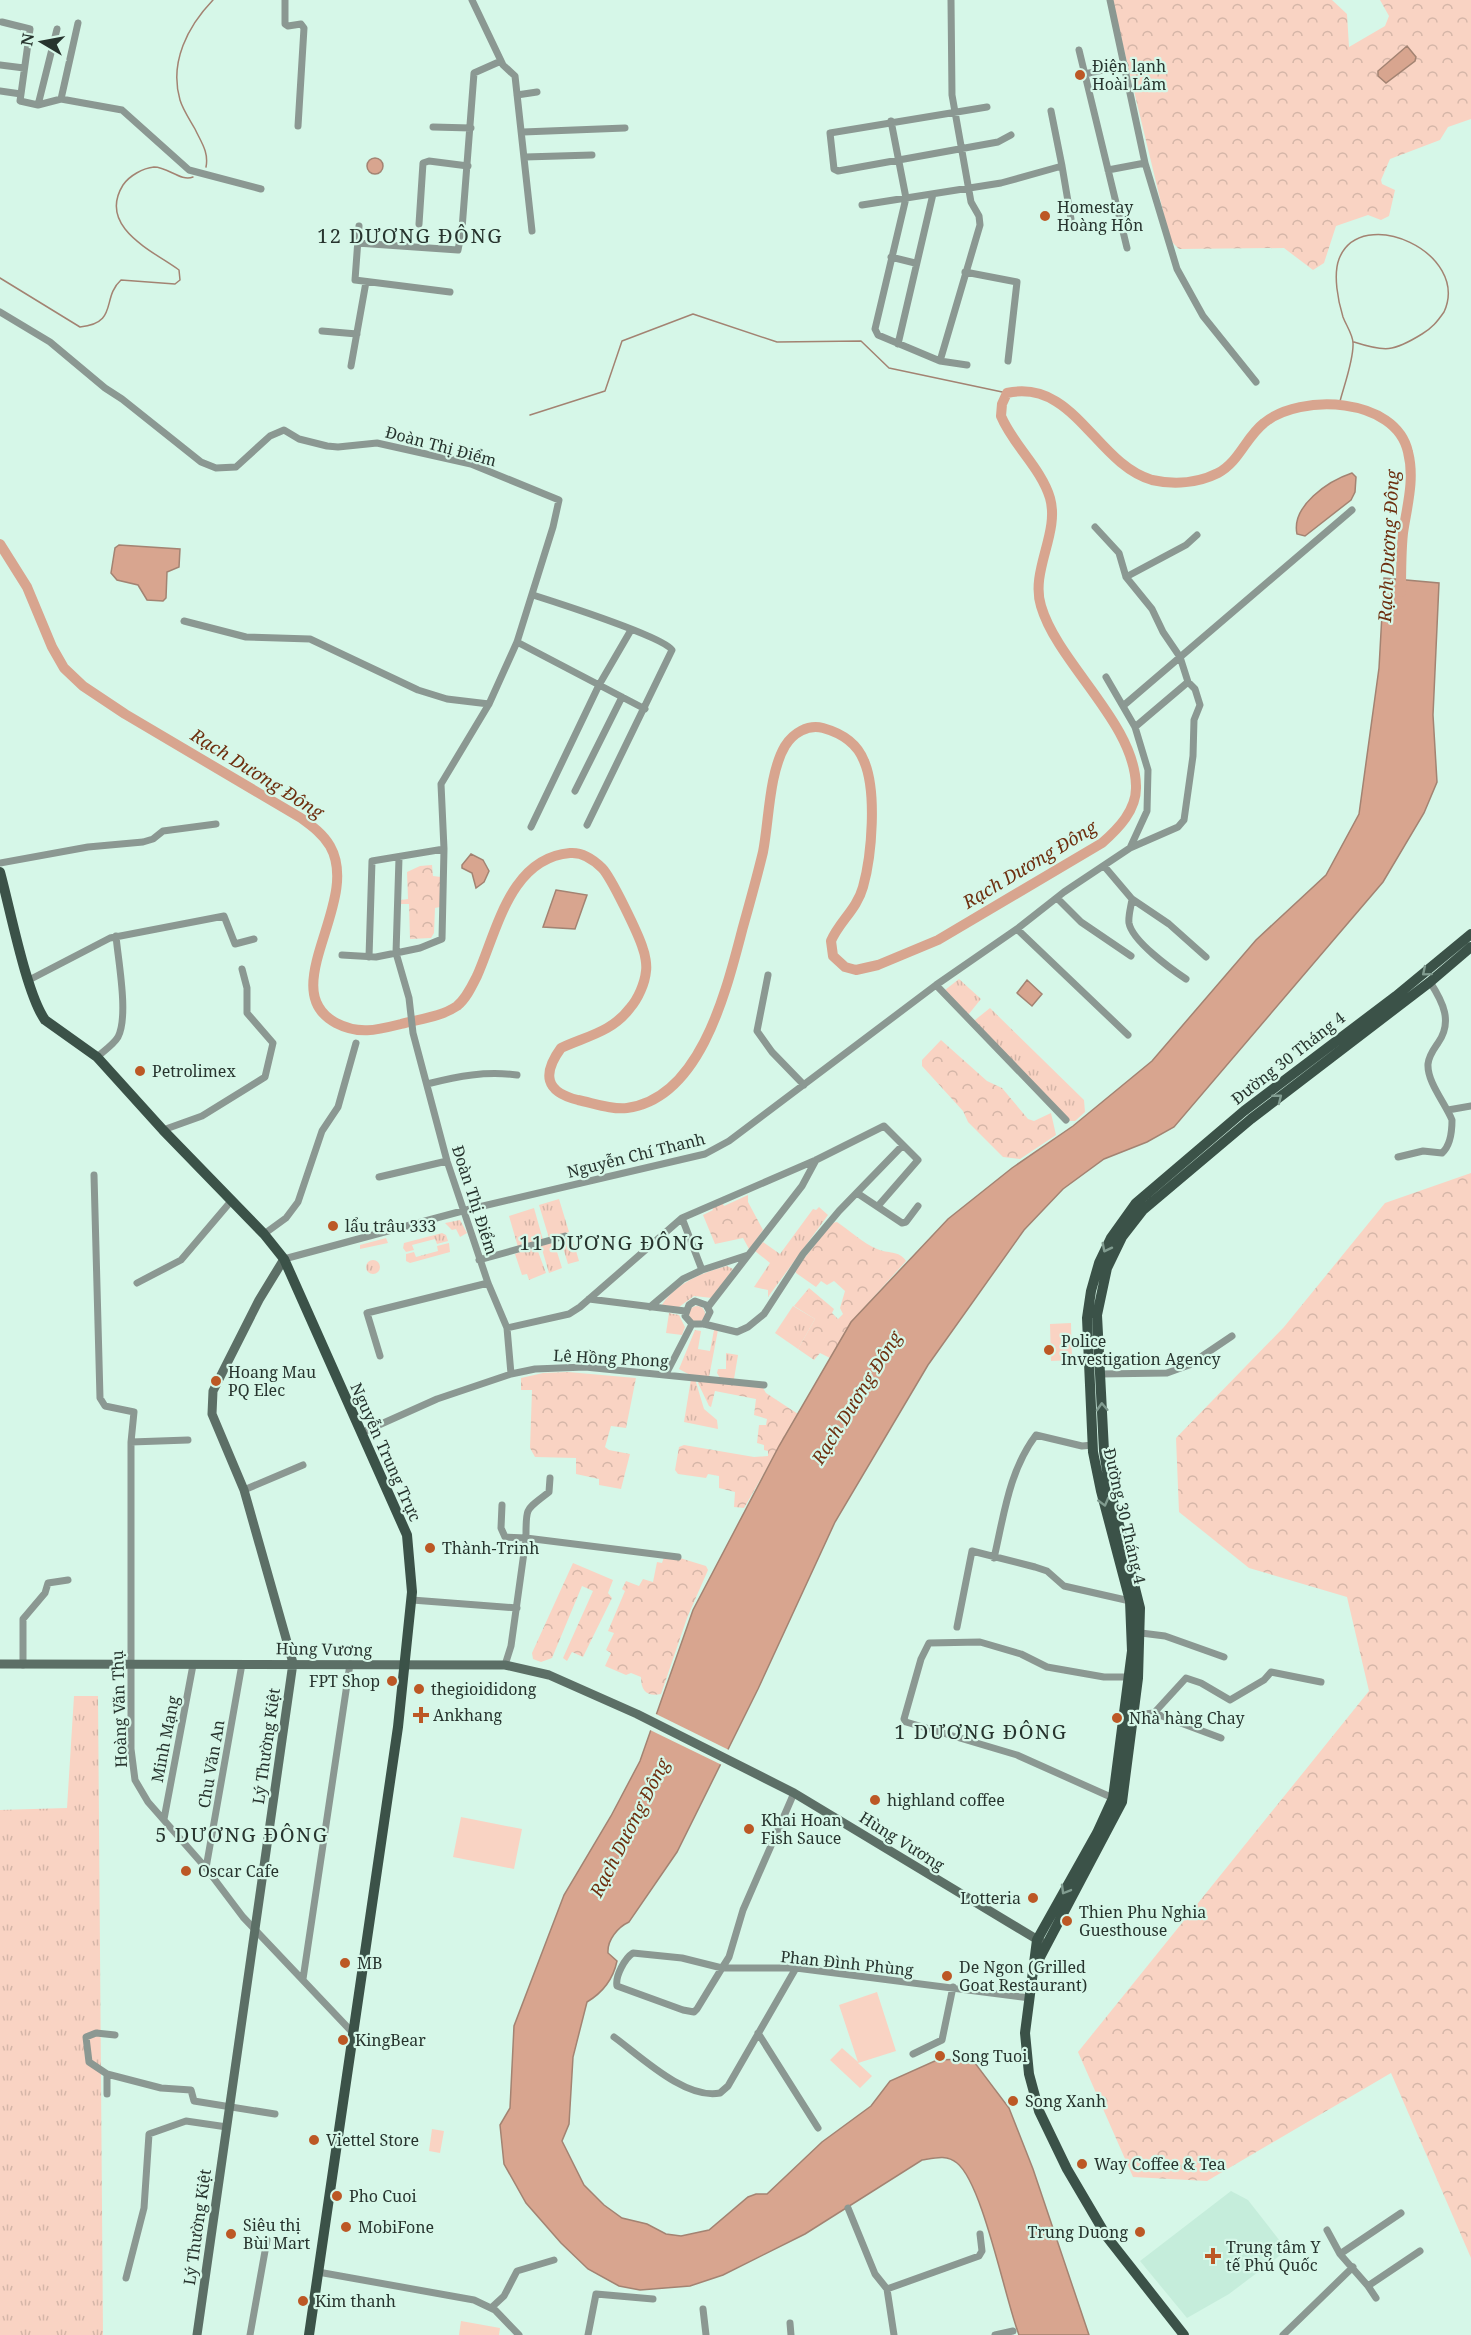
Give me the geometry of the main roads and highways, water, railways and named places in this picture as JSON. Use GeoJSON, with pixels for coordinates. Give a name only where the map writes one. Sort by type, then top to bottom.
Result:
{"type":"FeatureCollection","features":[{"type":"Feature","properties":{"kind":"main road","name":"Nguyễn Trung Trực"},"geometry":{"type":"LineString","coordinates":[[0,872],[40,1013],[45,1020],[98,1057],[264,1234],[284,1260],[407,1535],[412,1600],[309,2335]]}},
{"type":"Feature","properties":{"kind":"main road","name":"Đường 30 Tháng 4"},"geometry":{"type":"LineString","coordinates":[[1117,1800],[1141,1633],[1110,1489],[1098,1445],[1092,1315],[1107,1268],[1139,1207],[1248,1115],[1364,1024],[1471,934]]}},
{"type":"Feature","properties":{"kind":"main road","name":"Đường 30 Tháng 4"},"geometry":{"type":"LineString","coordinates":[[1364,1024],[1430,982],[1471,947]]}},
{"type":"Feature","properties":{"kind":"main road","name":"Đường 30 Tháng 4"},"geometry":{"type":"LineString","coordinates":[[1092,1315],[1100,1374],[1098,1445]]}},
{"type":"Feature","properties":{"kind":"main road","name":"Đường 30 Tháng 4"},"geometry":{"type":"LineString","coordinates":[[1134,1600],[1134,1715],[1117,1800],[1042,1942],[1035,1968],[1025,2033],[1029,2074],[1042,2121],[1101,2228],[1184,2335]]}},
{"type":"Feature","properties":{"kind":"water"},"geometry":{"type":"Polygon","coordinates":[[[1407,46],[1416,57],[1415,61],[1386,83],[1378,76],[1378,71],[1407,46]]]}},
{"type":"Feature","properties":{"kind":"water"},"geometry":{"type":"Polygon","coordinates":[[[372,158],[378,158],[383,166],[381,172],[372,174],[367,169],[367,163],[372,158]]]}},
{"type":"Feature","properties":{"kind":"water"},"geometry":{"type":"Polygon","coordinates":[[[1352,473],[1356,477],[1355,492],[1351,500],[1305,536],[1297,534],[1300,514],[1313,496],[1332,482],[1352,473]]]}},
{"type":"Feature","properties":{"kind":"water"},"geometry":{"type":"Polygon","coordinates":[[[119,545],[180,549],[179,567],[167,572],[166,598],[163,601],[147,600],[138,585],[117,580],[111,573],[115,548],[119,545]]]}},
{"type":"Feature","properties":{"kind":"water"},"geometry":{"type":"Polygon","coordinates":[[[1384,578],[1439,583],[1433,715],[1437,782],[1424,813],[1383,882],[1174,1127],[1147,1142],[1104,1159],[1063,1189],[1024,1230],[928,1365],[835,1522],[758,1689],[677,1852],[629,1922],[621,1927],[611,1939],[608,1953],[617,1961],[615,1968],[606,1985],[587,2002],[573,2057],[569,2124],[562,2141],[584,2185],[604,2205],[622,2218],[647,2224],[666,2234],[681,2236],[709,2230],[748,2197],[767,2194],[822,2142],[871,2106],[890,2081],[937,2060],[966,2059],[975,2063],[1009,2108],[1033,2169],[1089,2335],[1019,2335],[993,2243],[976,2194],[967,2175],[957,2163],[945,2158],[922,2160],[805,2234],[723,2275],[690,2286],[640,2290],[619,2286],[588,2269],[561,2243],[526,2203],[504,2164],[500,2125],[510,2108],[514,2026],[564,1895],[611,1816],[640,1761],[693,1610],[779,1446],[851,1322],[948,1219],[1012,1168],[1073,1126],[1152,1061],[1256,940],[1326,875],[1359,814],[1379,668],[1384,578]]]}},
{"type":"Feature","properties":{"kind":"water"},"geometry":{"type":"Polygon","coordinates":[[[471,854],[483,860],[489,871],[484,882],[476,888],[472,873],[462,868],[471,854]]]}},
{"type":"Feature","properties":{"kind":"water"},"geometry":{"type":"Polygon","coordinates":[[[556,890],[587,895],[575,929],[543,927],[556,890]]]}},
{"type":"Feature","properties":{"kind":"water"},"geometry":{"type":"Polygon","coordinates":[[[1027,980],[1042,994],[1032,1006],[1017,993],[1027,980]]]}},
{"type":"Feature","properties":{"kind":"waterway","name":"Rạch Dương Đông"},"geometry":{"type":"LineString","coordinates":[[206,167],[204,147],[180,100],[177,72],[179,59],[189,33],[213,0]]}},
{"type":"Feature","properties":{"kind":"waterway","name":"Rạch Dương Đông"},"geometry":{"type":"LineString","coordinates":[[0,278],[80,327],[92,325],[105,315],[115,287],[121,280],[175,284],[180,280],[179,270],[143,246],[122,225],[117,213],[117,200],[123,185],[145,169],[154,167],[184,178],[193,177]]}},
{"type":"Feature","properties":{"kind":"waterway"},"geometry":{"type":"LineString","coordinates":[[1339,405],[1353,350],[1351,333],[1343,317],[1338,296],[1336,273],[1339,259],[1351,243],[1368,235],[1389,236],[1410,242],[1428,255],[1442,271],[1448,290],[1444,312],[1429,329],[1396,347],[1381,349],[1354,342]]}},
{"type":"Feature","properties":{"kind":"waterway"},"geometry":{"type":"LineString","coordinates":[[530,415],[605,391],[622,341],[693,314],[777,342],[861,341],[889,368],[1007,393]]}},
{"type":"Feature","properties":{"kind":"waterway","name":"Rạch Dương Đông"},"geometry":{"type":"LineString","coordinates":[[0,544],[27,587],[52,647],[64,668],[83,686],[125,714],[301,818],[330,846],[337,868],[336,893],[315,967],[313,989],[319,1008],[336,1023],[352,1029],[376,1029],[451,1010],[466,996],[477,976],[508,900],[519,882],[533,868],[550,858],[570,853],[583,855],[599,865],[618,894],[640,942],[646,963],[644,981],[636,1000],[623,1016],[607,1028],[561,1048],[549,1074],[553,1087],[567,1097],[615,1108],[627,1108],[653,1100],[675,1084],[692,1062],[707,1036],[729,979],[763,852],[770,798],[780,757],[792,737],[801,731],[817,727],[842,736],[857,749],[868,774],[872,823],[866,874],[857,902],[831,941],[833,956],[845,967],[856,970],[878,965],[938,940],[1102,843],[1130,811],[1136,786],[1132,763],[1123,739],[1063,650],[1041,606],[1039,579],[1051,525],[1050,498],[1046,487],[1012,437],[1001,416],[1002,404],[1007,393],[1030,392],[1050,398],[1068,410],[1115,458],[1132,471],[1152,480],[1169,482],[1194,481],[1218,473],[1232,463],[1252,435],[1264,423],[1280,413],[1300,407],[1322,404],[1345,406],[1367,411],[1386,420],[1400,434],[1408,452],[1411,472],[1402,540],[1401,592]]}},
{"type":"Feature","properties":{"kind":"place","name":"Điện lạnh Hoài Lâm"},"geometry":{"type":"Point","coordinates":[1080,75]}},
{"type":"Feature","properties":{"kind":"place","name":"Homestay Hoàng Hôn"},"geometry":{"type":"Point","coordinates":[1045,216]}},
{"type":"Feature","properties":{"kind":"place","name":"Petrolimex"},"geometry":{"type":"Point","coordinates":[140,1071]}},
{"type":"Feature","properties":{"kind":"place","name":"lẩu trâu 333"},"geometry":{"type":"Point","coordinates":[333,1226]}},
{"type":"Feature","properties":{"kind":"place","name":"Police Investigation Agency"},"geometry":{"type":"Point","coordinates":[1049,1350]}},
{"type":"Feature","properties":{"kind":"place","name":"Hoang Mau PQ Elec"},"geometry":{"type":"Point","coordinates":[216,1381]}},
{"type":"Feature","properties":{"kind":"place","name":"Thành-Trinh"},"geometry":{"type":"Point","coordinates":[430,1548]}},
{"type":"Feature","properties":{"kind":"place","name":"FPT Shop"},"geometry":{"type":"Point","coordinates":[392,1681]}},
{"type":"Feature","properties":{"kind":"place","name":"thegioididong"},"geometry":{"type":"Point","coordinates":[419,1689]}},
{"type":"Feature","properties":{"kind":"place","name":"Ankhang"},"geometry":{"type":"Point","coordinates":[421,1715]}},
{"type":"Feature","properties":{"kind":"place","name":"Nhà hàng Chay"},"geometry":{"type":"Point","coordinates":[1117,1718]}},
{"type":"Feature","properties":{"kind":"place","name":"highland coffee"},"geometry":{"type":"Point","coordinates":[875,1800]}},
{"type":"Feature","properties":{"kind":"place","name":"Khai Hoan Fish Sauce"},"geometry":{"type":"Point","coordinates":[749,1829]}},
{"type":"Feature","properties":{"kind":"place","name":"Oscar Cafe"},"geometry":{"type":"Point","coordinates":[186,1871]}},
{"type":"Feature","properties":{"kind":"place","name":"Lotteria"},"geometry":{"type":"Point","coordinates":[1033,1898]}},
{"type":"Feature","properties":{"kind":"place","name":"Thien Phu Nghia Guesthouse"},"geometry":{"type":"Point","coordinates":[1067,1921]}},
{"type":"Feature","properties":{"kind":"place","name":"MB"},"geometry":{"type":"Point","coordinates":[345,1963]}},
{"type":"Feature","properties":{"kind":"place","name":"De Ngon (Grilled Goat Restaurant)"},"geometry":{"type":"Point","coordinates":[947,1976]}},
{"type":"Feature","properties":{"kind":"place","name":"KingBear"},"geometry":{"type":"Point","coordinates":[343,2040]}},
{"type":"Feature","properties":{"kind":"place","name":"Song Tuoi"},"geometry":{"type":"Point","coordinates":[940,2056]}},
{"type":"Feature","properties":{"kind":"place","name":"Song Xanh"},"geometry":{"type":"Point","coordinates":[1013,2101]}},
{"type":"Feature","properties":{"kind":"place","name":"Viettel Store"},"geometry":{"type":"Point","coordinates":[314,2140]}},
{"type":"Feature","properties":{"kind":"place","name":"Way Coffee & Tea"},"geometry":{"type":"Point","coordinates":[1082,2164]}},
{"type":"Feature","properties":{"kind":"place","name":"Pho Cuoi"},"geometry":{"type":"Point","coordinates":[337,2196]}},
{"type":"Feature","properties":{"kind":"place","name":"MobiFone"},"geometry":{"type":"Point","coordinates":[346,2227]}},
{"type":"Feature","properties":{"kind":"place","name":"Trung Duong"},"geometry":{"type":"Point","coordinates":[1140,2232]}},
{"type":"Feature","properties":{"kind":"place","name":"Siêu thị Bùi Mart"},"geometry":{"type":"Point","coordinates":[231,2234]}},
{"type":"Feature","properties":{"kind":"place","name":"Trung tâm Y tế Phú Quốc"},"geometry":{"type":"Point","coordinates":[1213,2256]}},
{"type":"Feature","properties":{"kind":"place","name":"Kim thanh"},"geometry":{"type":"Point","coordinates":[303,2301]}},
{"type":"Feature","properties":{"kind":"district","name":"12 DƯƠNG ĐÔNG"},"geometry":{"type":"Point","coordinates":[410,236]}},
{"type":"Feature","properties":{"kind":"district","name":"11 DƯƠNG ĐÔNG"},"geometry":{"type":"Point","coordinates":[612,1243]}},
{"type":"Feature","properties":{"kind":"district","name":"1 DƯƠNG ĐÔNG"},"geometry":{"type":"Point","coordinates":[981,1732]}},
{"type":"Feature","properties":{"kind":"district","name":"5 DƯƠNG ĐÔNG"},"geometry":{"type":"Point","coordinates":[242,1835]}}]}
